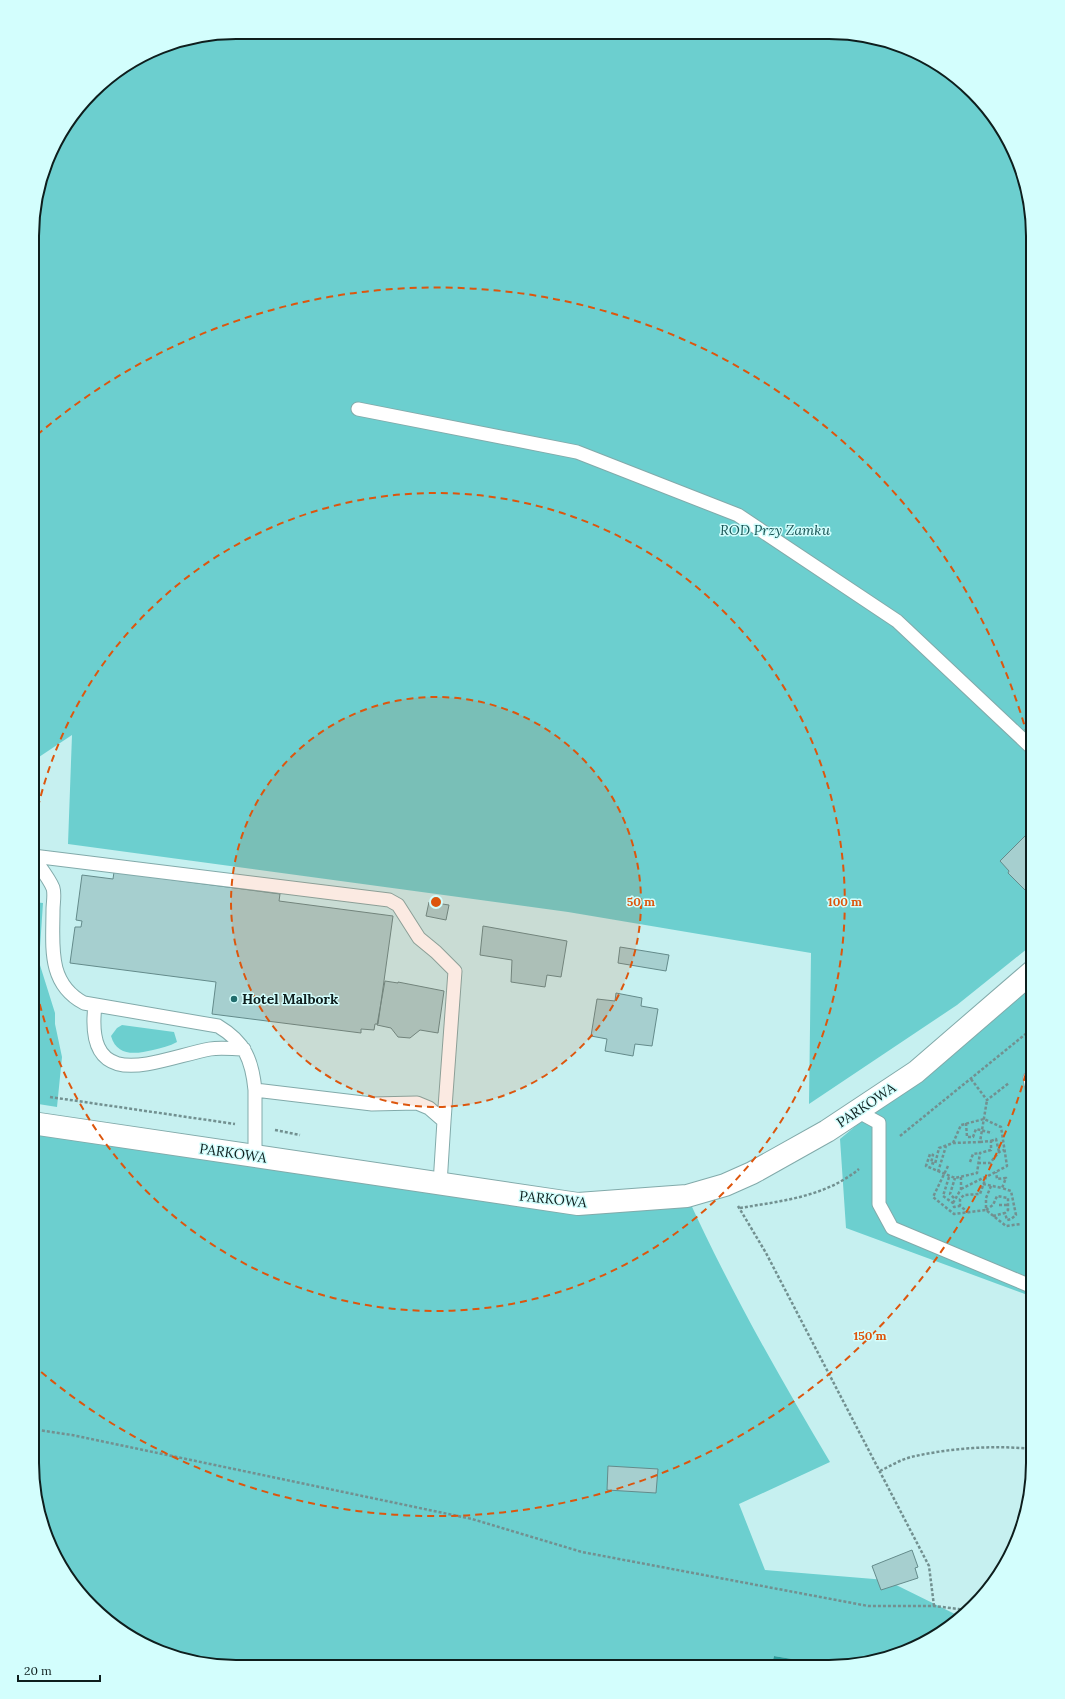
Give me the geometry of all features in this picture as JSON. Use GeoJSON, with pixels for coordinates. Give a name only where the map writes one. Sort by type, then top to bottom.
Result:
{"type":"FeatureCollection","features":[{"type":"Feature","properties":{"kind":"street","name":"PARKOWA"},"geometry":{"type":"LineString","coordinates":[[39,1124],[578,1204],[687,1196],[725,1185],[752,1173],[827,1131],[916,1072],[1026,977]]}},
{"type":"Feature","properties":{"kind":"lane"},"geometry":{"type":"LineString","coordinates":[[358,409],[577,452],[738,515],[897,620],[1026,742]]}},
{"type":"Feature","properties":{"kind":"lane"},"geometry":{"type":"LineString","coordinates":[[39,858],[389,900],[398,905],[419,938],[436,952],[455,972],[440,1184]]}},
{"type":"Feature","properties":{"kind":"lane"},"geometry":{"type":"LineString","coordinates":[[39,866],[53,888],[52,953],[55,968],[63,983],[74,997],[84,1003],[218,1026],[232,1035],[244,1049],[253,1070],[256,1090],[255,1156]]}},
{"type":"Feature","properties":{"kind":"lane"},"geometry":{"type":"LineString","coordinates":[[95,1005],[92,1024],[94,1036],[105,1057],[117,1064],[135,1066],[153,1064],[212,1049],[244,1049]]}},
{"type":"Feature","properties":{"kind":"lane"},"geometry":{"type":"LineString","coordinates":[[256,1090],[372,1104],[417,1103],[429,1108],[444,1121]]}},
{"type":"Feature","properties":{"kind":"lane"},"geometry":{"type":"LineString","coordinates":[[857,1111],[879,1123],[879,1204],[892,1228],[1026,1283]]}},
{"type":"Feature","properties":{"kind":"path"},"geometry":{"type":"LineString","coordinates":[[980,1142],[987,1100],[1013,1080],[1026,1078]]}},
{"type":"Feature","properties":{"kind":"path"},"geometry":{"type":"LineString","coordinates":[[970,1079],[987,1100]]}},
{"type":"Feature","properties":{"kind":"path"},"geometry":{"type":"LineString","coordinates":[[953,1143],[961,1124],[984,1120],[1001,1127],[1007,1166],[960,1189]]}},
{"type":"Feature","properties":{"kind":"path"},"geometry":{"type":"LineString","coordinates":[[966,1123],[967,1137],[973,1137],[976,1129],[982,1129],[992,1133]]}},
{"type":"Feature","properties":{"kind":"path"},"geometry":{"type":"LineString","coordinates":[[980,1153],[977,1173],[961,1177],[955,1178],[944,1175],[926,1166],[930,1154],[933,1155],[931,1163],[935,1164],[939,1148],[953,1143],[996,1140],[999,1152]]}},
{"type":"Feature","properties":{"kind":"path"},"geometry":{"type":"LineString","coordinates":[[970,1162],[973,1154],[991,1150],[991,1141]]}},
{"type":"Feature","properties":{"kind":"path"},"geometry":{"type":"LineString","coordinates":[[938,1172],[946,1145]]}},
{"type":"Feature","properties":{"kind":"path"},"geometry":{"type":"LineString","coordinates":[[978,1163],[990,1163],[999,1152],[1004,1150]]}},
{"type":"Feature","properties":{"kind":"path"},"geometry":{"type":"LineString","coordinates":[[948,1166],[934,1197],[954,1214],[986,1210],[993,1205],[997,1196],[1008,1198],[1012,1195]]}},
{"type":"Feature","properties":{"kind":"path"},"geometry":{"type":"LineString","coordinates":[[996,1172],[997,1178],[1006,1178],[1002,1188]]}},
{"type":"Feature","properties":{"kind":"path"},"geometry":{"type":"LineString","coordinates":[[949,1176],[943,1196],[953,1203],[954,1207],[960,1206],[968,1212]]}},
{"type":"Feature","properties":{"kind":"path"},"geometry":{"type":"LineString","coordinates":[[953,1203],[954,1198],[960,1189],[961,1177]]}},
{"type":"Feature","properties":{"kind":"path"},"geometry":{"type":"LineString","coordinates":[[960,1206],[960,1199],[964,1195],[980,1194],[986,1177]]}},
{"type":"Feature","properties":{"kind":"path"},"geometry":{"type":"LineString","coordinates":[[954,1198],[950,1194],[955,1178]]}},
{"type":"Feature","properties":{"kind":"path"},"geometry":{"type":"LineString","coordinates":[[983,1184],[1011,1191],[1016,1215],[1007,1220],[1005,1213]]}},
{"type":"Feature","properties":{"kind":"path"},"geometry":{"type":"LineString","coordinates":[[725,1185],[766,1253],[929,1566],[934,1606]]}},
{"type":"Feature","properties":{"kind":"path"},"geometry":{"type":"LineString","coordinates":[[991,1186],[986,1198],[986,1210],[1006,1226],[1021,1224]]}},
{"type":"Feature","properties":{"kind":"path"},"geometry":{"type":"LineString","coordinates":[[993,1216],[1005,1213],[1008,1210],[1008,1198]]}},
{"type":"Feature","properties":{"kind":"path"},"geometry":{"type":"LineString","coordinates":[[999,1205],[1008,1205]]}},
{"type":"Feature","properties":{"kind":"path"},"geometry":{"type":"LineString","coordinates":[[39,1430],[72,1435],[472,1520],[582,1552],[868,1606],[934,1606],[961,1609]]}},
{"type":"Feature","properties":{"kind":"path"},"geometry":{"type":"LineString","coordinates":[[880,1471],[910,1458],[961,1449],[1010,1446],[1026,1448]]}},
{"type":"Feature","properties":{"kind":"green space","name":"ROD Przy Zamku"},"geometry":{"type":"Polygon","coordinates":[[[223,39],[842,39],[892,49],[927,65],[959,88],[977,106],[993,127],[1006,149],[1016,173],[1026,223],[1026,950],[957,1005],[809,1104],[811,953],[568,912],[68,844],[72,735],[39,757],[39,223],[49,173],[65,138],[88,106],[106,88],[127,72],[149,59],[173,49],[223,39]]]}},
{"type":"Feature","properties":{"kind":"green space"},"geometry":{"type":"Polygon","coordinates":[[[39,903],[43,903],[39,962],[39,903]]]}},
{"type":"Feature","properties":{"kind":"green space"},"geometry":{"type":"Polygon","coordinates":[[[39,962],[55,1013],[55,1024],[62,1057],[57,1107],[39,1104],[39,962]]]}},
{"type":"Feature","properties":{"kind":"green space"},"geometry":{"type":"Polygon","coordinates":[[[1026,985],[1026,1294],[846,1228],[840,1139],[1026,985]]]}},
{"type":"Feature","properties":{"kind":"green space"},"geometry":{"type":"Polygon","coordinates":[[[122,1025],[174,1032],[177,1042],[162,1048],[147,1051],[134,1053],[122,1051],[114,1043],[111,1036],[117,1028],[122,1025]]]}},
{"type":"Feature","properties":{"kind":"green space"},"geometry":{"type":"Polygon","coordinates":[[[39,1126],[522,1196],[687,1196],[755,1331],[830,1462],[739,1504],[765,1570],[886,1580],[955,1614],[938,1627],[916,1640],[892,1650],[880,1653],[842,1660],[798,1660],[774,1656],[773,1660],[223,1660],[173,1650],[149,1640],[127,1627],[106,1611],[88,1593],[72,1572],[59,1550],[49,1526],[43,1501],[39,1476],[39,1126]]]}},
{"type":"Feature","properties":{"kind":"shaded area"},"geometry":{"type":"Polygon","coordinates":[[[774,1656],[798,1660],[773,1660],[774,1656]]]}},
{"type":"Feature","properties":{"kind":"building"},"geometry":{"type":"Polygon","coordinates":[[[1026,835],[1026,891],[1008,873],[1009,871],[1000,861],[1026,835]]]}},
{"type":"Feature","properties":{"kind":"building"},"geometry":{"type":"Polygon","coordinates":[[[114,872],[280,894],[279,901],[393,916],[378,1024],[375,1024],[374,1030],[361,1029],[361,1033],[212,1014],[216,982],[70,963],[75,927],[81,927],[82,921],[76,920],[82,875],[113,879],[114,872]]]}},
{"type":"Feature","properties":{"kind":"building"},"geometry":{"type":"Polygon","coordinates":[[[429,902],[449,905],[446,920],[426,916],[429,902]]]}},
{"type":"Feature","properties":{"kind":"building"},"geometry":{"type":"Polygon","coordinates":[[[483,926],[567,941],[561,977],[547,975],[545,987],[511,982],[512,960],[480,955],[483,926]]]}},
{"type":"Feature","properties":{"kind":"building"},"geometry":{"type":"Polygon","coordinates":[[[620,947],[669,955],[666,971],[618,963],[620,947]]]}},
{"type":"Feature","properties":{"kind":"building"},"geometry":{"type":"Polygon","coordinates":[[[385,981],[444,991],[438,1033],[420,1030],[410,1038],[398,1037],[391,1028],[377,1025],[385,981]]]}},
{"type":"Feature","properties":{"kind":"building"},"geometry":{"type":"Polygon","coordinates":[[[616,993],[642,998],[641,1006],[658,1009],[652,1046],[635,1044],[633,1056],[605,1051],[607,1039],[591,1036],[597,999],[615,1001],[616,993]]]}},
{"type":"Feature","properties":{"kind":"building"},"geometry":{"type":"Polygon","coordinates":[[[608,1466],[658,1469],[656,1493],[607,1490],[608,1466]]]}},
{"type":"Feature","properties":{"kind":"building"},"geometry":{"type":"Polygon","coordinates":[[[912,1550],[918,1567],[915,1568],[918,1578],[881,1590],[872,1566],[912,1550]]]}},
{"type":"Feature","properties":{"kind":"place","name":"Hotel Malbork"},"geometry":{"type":"Point","coordinates":[234,999]}}]}
